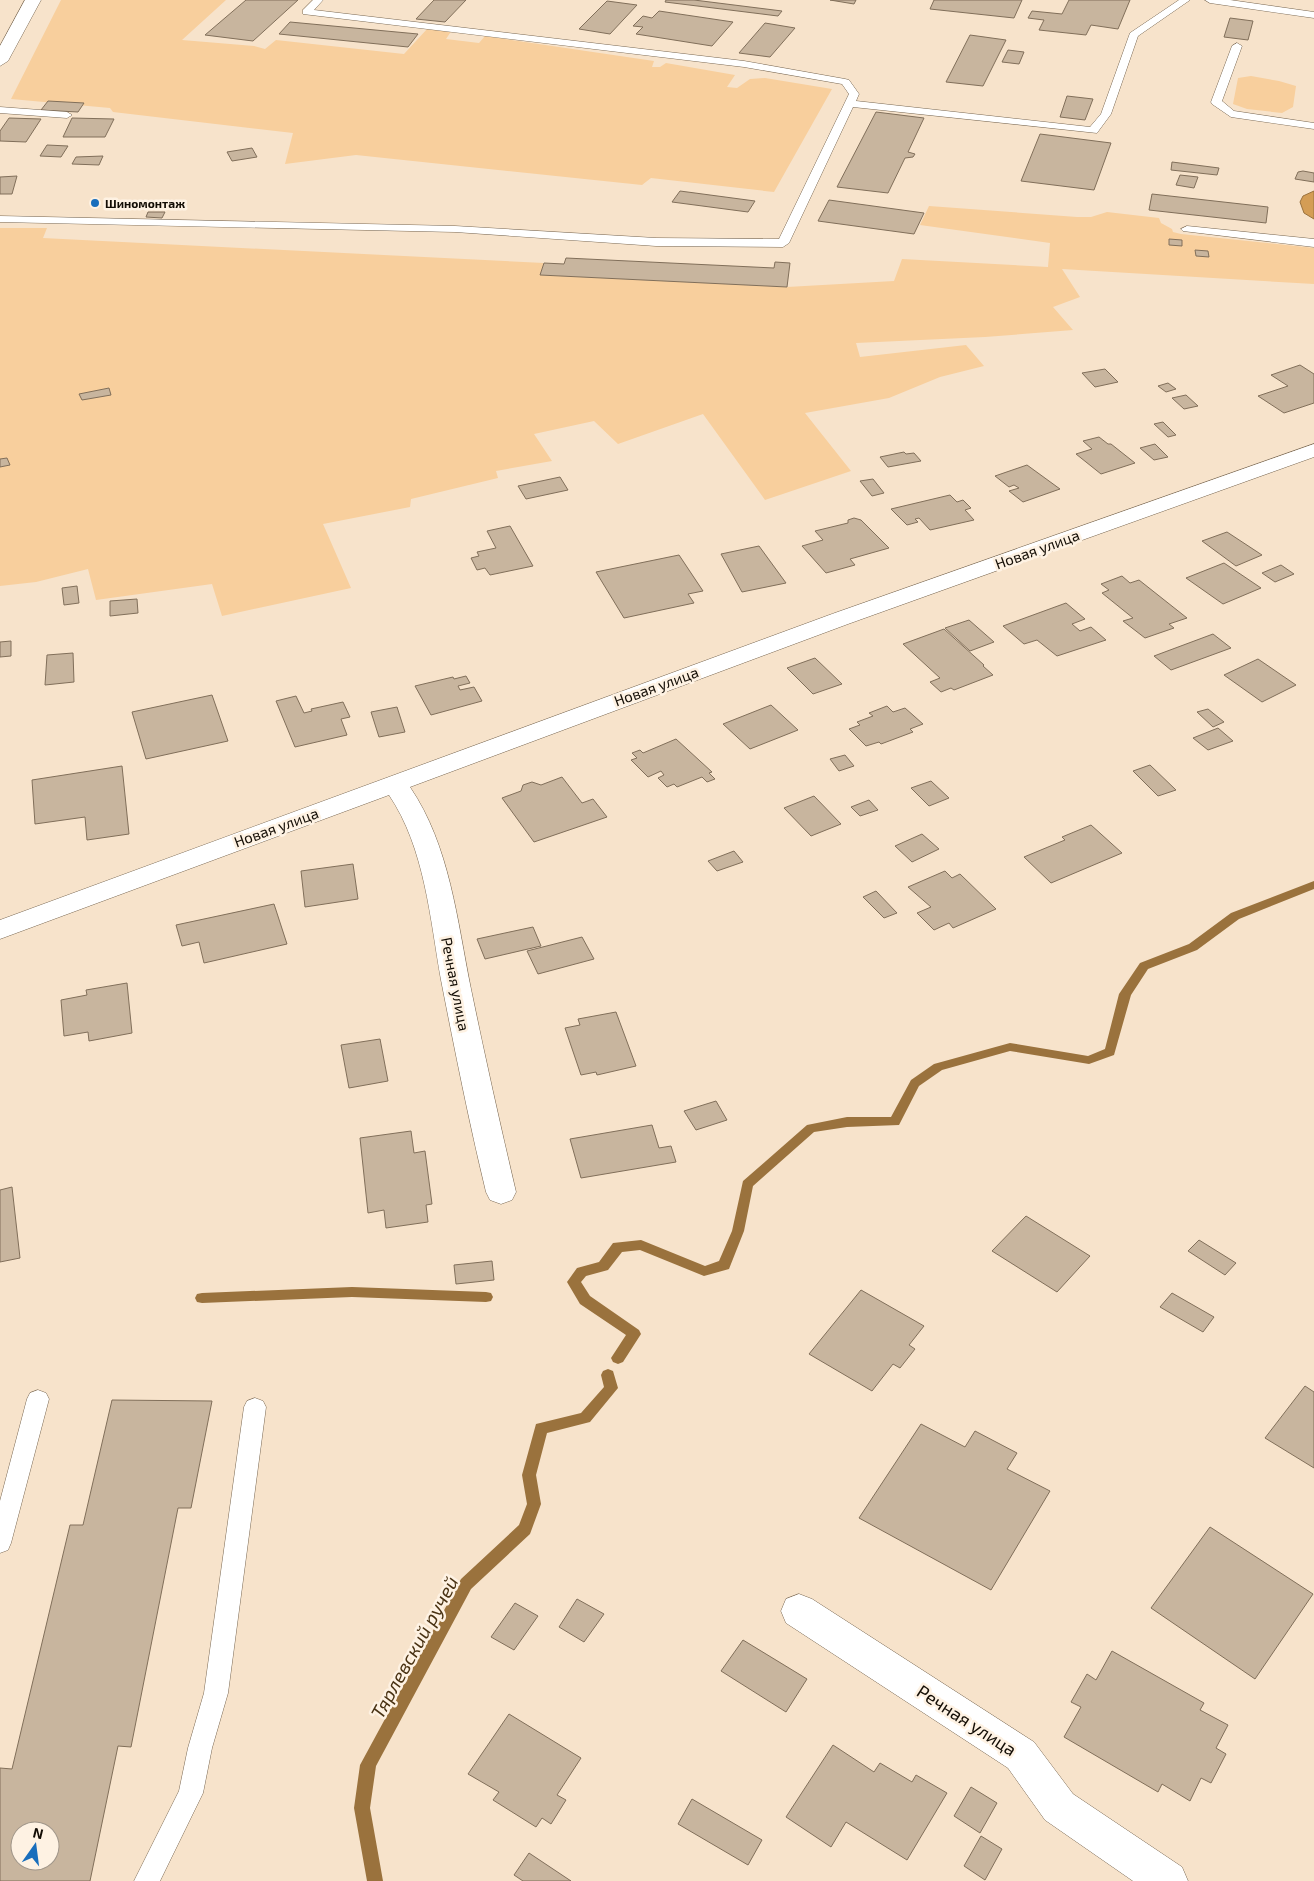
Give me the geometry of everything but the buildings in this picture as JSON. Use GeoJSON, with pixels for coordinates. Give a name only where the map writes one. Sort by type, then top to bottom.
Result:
{"type":"FeatureCollection","features":[{"type":"Feature","properties":{"kind":"street"},"geometry":{"type":"LineString","coordinates":[[0,60],[33,0]]}},
{"type":"Feature","properties":{"kind":"street","name":"Новая улица"},"geometry":{"type":"LineString","coordinates":[[0,930],[840,619],[1314,450]]}},
{"type":"Feature","properties":{"kind":"street","name":"Речная улица"},"geometry":{"type":"LineString","coordinates":[[394,783],[411,808],[432,860],[479,1100],[500,1192]]}},
{"type":"Feature","properties":{"kind":"street","name":"Речная улица"},"geometry":{"type":"LineString","coordinates":[[799,1611],[1021,1754],[1059,1807],[1168,1881]]}},
{"type":"Feature","properties":{"kind":"lane"},"geometry":{"type":"LineString","coordinates":[[0,219],[455,229],[656,242],[783,242],[854,94],[845,82],[744,64],[306,12],[318,0]]}},
{"type":"Feature","properties":{"kind":"lane"},"geometry":{"type":"LineString","coordinates":[[849,104],[1093,131],[1106,114],[1134,35],[1185,0]]}},
{"type":"Feature","properties":{"kind":"lane"},"geometry":{"type":"LineString","coordinates":[[1210,0],[1314,15]]}},
{"type":"Feature","properties":{"kind":"lane"},"geometry":{"type":"LineString","coordinates":[[1236,46],[1216,102],[1231,114],[1314,126]]}},
{"type":"Feature","properties":{"kind":"lane"},"geometry":{"type":"LineString","coordinates":[[0,110],[67,115]]}},
{"type":"Feature","properties":{"kind":"lane"},"geometry":{"type":"LineString","coordinates":[[1187,229],[1314,243]]}},
{"type":"Feature","properties":{"kind":"lane"},"geometry":{"type":"LineString","coordinates":[[0,1543],[38,1399]]}},
{"type":"Feature","properties":{"kind":"lane"},"geometry":{"type":"LineString","coordinates":[[147,1881],[192,1792],[200,1748],[216,1693],[255,1407]]}},
{"type":"Feature","properties":{"kind":"shaded area"},"geometry":{"type":"Polygon","coordinates":[[[61,0],[226,0],[182,40],[254,46],[265,49],[276,40],[404,54],[428,28],[452,30],[446,39],[479,43],[485,36],[654,61],[652,67],[660,67],[666,63],[735,75],[727,87],[737,88],[750,79],[765,78],[832,89],[774,192],[651,178],[642,185],[356,155],[285,164],[293,133],[113,112],[110,108],[11,99],[61,0]]]}},
{"type":"Feature","properties":{"kind":"shaded area"},"geometry":{"type":"Polygon","coordinates":[[[1251,76],[1296,86],[1293,107],[1282,113],[1247,109],[1233,104],[1238,78],[1251,76]]]}},
{"type":"Feature","properties":{"kind":"shaded area"},"geometry":{"type":"Polygon","coordinates":[[[1314,191],[1314,219],[1304,213],[1300,202],[1303,196],[1314,191]]]}},
{"type":"Feature","properties":{"kind":"shaded area"},"geometry":{"type":"Polygon","coordinates":[[[929,206],[1077,217],[1091,217],[1107,212],[1159,218],[1161,223],[1172,229],[1173,232],[1181,234],[1314,248],[1314,284],[1062,269],[1080,297],[1053,307],[1073,330],[985,337],[856,343],[860,357],[966,345],[984,366],[940,377],[889,398],[805,413],[851,471],[765,500],[703,414],[618,444],[594,421],[534,434],[552,461],[496,471],[498,478],[411,499],[410,507],[323,524],[351,588],[222,616],[212,584],[96,600],[88,569],[36,582],[0,586],[0,228],[47,228],[43,238],[544,263],[541,275],[787,287],[894,281],[902,259],[1048,267],[1050,243],[920,225],[929,206]]]}},
{"type":"Feature","properties":{"kind":"waterway","name":"Тярлевский ручей"},"geometry":{"type":"LineString","coordinates":[[618,1358],[634,1334],[585,1300],[574,1282],[582,1272],[603,1266],[618,1247],[641,1245],[704,1271],[724,1265],[738,1231],[747,1184],[811,1128],[847,1122],[895,1122],[915,1083],[938,1067],[1010,1047],[1089,1060],[1110,1052],[1125,994],[1144,966],[1193,947],[1235,916],[1314,885]]}},
{"type":"Feature","properties":{"kind":"waterway"},"geometry":{"type":"LineString","coordinates":[[202,1298],[352,1292],[486,1297]]}},
{"type":"Feature","properties":{"kind":"waterway","name":"Тярлевский ручей"},"geometry":{"type":"LineString","coordinates":[[375,1881],[362,1808],[368,1765],[466,1584],[525,1529],[534,1504],[529,1475],[541,1428],[585,1418],[611,1388],[608,1375]]}},
{"type":"Feature","properties":{"kind":"place","name":"Шиномонтаж"},"geometry":{"type":"Point","coordinates":[95,203]}}]}
